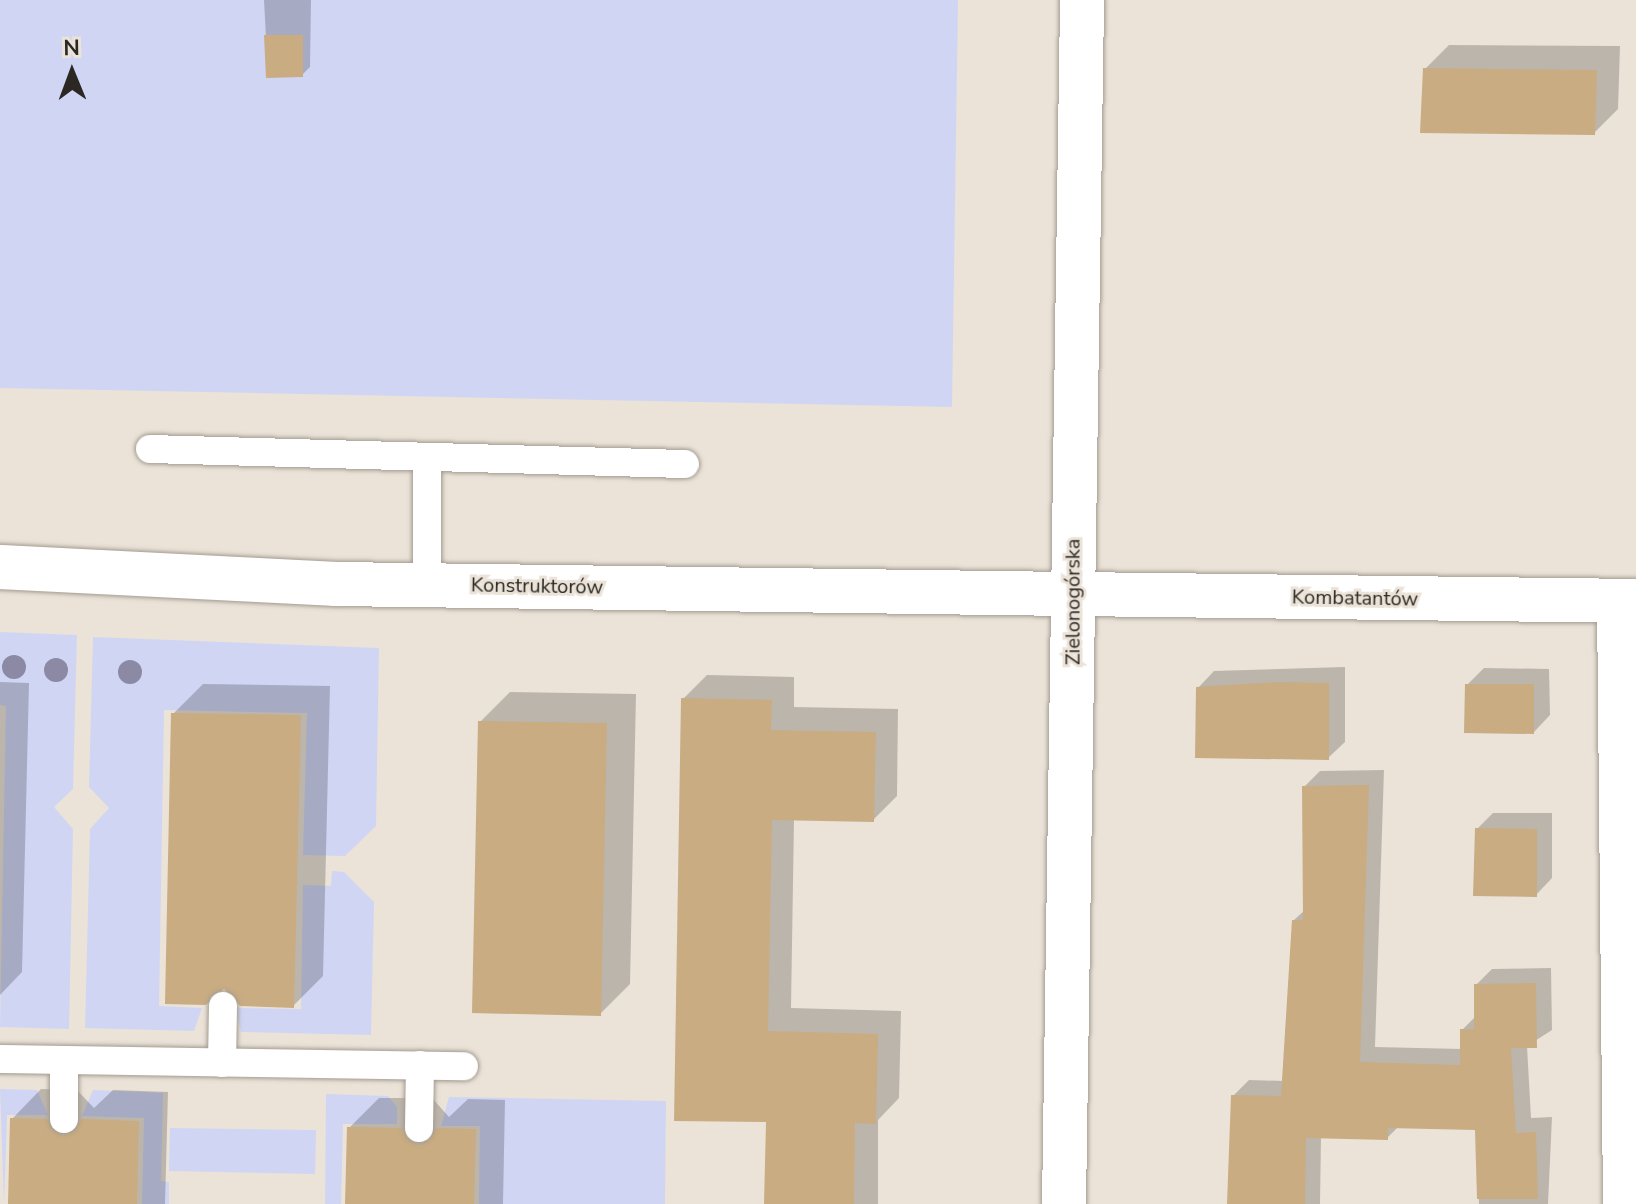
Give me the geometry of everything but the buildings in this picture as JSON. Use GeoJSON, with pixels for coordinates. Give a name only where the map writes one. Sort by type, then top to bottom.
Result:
{"type":"FeatureCollection","features":[{"type":"Feature","properties":{"kind":"street","name":"Zielonogórska"},"geometry":{"type":"LineString","coordinates":[[1064,1204],[1082,0]]}},
{"type":"Feature","properties":{"kind":"street","name":"Konstruktorów"},"geometry":{"type":"LineString","coordinates":[[0,567],[427,585],[1074,594]]}},
{"type":"Feature","properties":{"kind":"street","name":"Kombatantów"},"geometry":{"type":"LineString","coordinates":[[1074,594],[1628,601]]}},
{"type":"Feature","properties":{"kind":"street"},"geometry":{"type":"LineString","coordinates":[[1625,1204],[1628,601]]}},
{"type":"Feature","properties":{"kind":"lane"},"geometry":{"type":"LineString","coordinates":[[150,449],[685,464]]}},
{"type":"Feature","properties":{"kind":"lane"},"geometry":{"type":"LineString","coordinates":[[427,457],[427,585]]}},
{"type":"Feature","properties":{"kind":"lane"},"geometry":{"type":"LineString","coordinates":[[222,1063],[223,1006]]}},
{"type":"Feature","properties":{"kind":"lane"},"geometry":{"type":"LineString","coordinates":[[0,1059],[464,1066]]}},
{"type":"Feature","properties":{"kind":"lane"},"geometry":{"type":"LineString","coordinates":[[64,1060],[64,1119]]}},
{"type":"Feature","properties":{"kind":"lane"},"geometry":{"type":"LineString","coordinates":[[419,1128],[420,1065]]}},
{"type":"Feature","properties":{"kind":"shaded area"},"geometry":{"type":"Polygon","coordinates":[[[0,0],[958,0],[952,407],[0,388],[0,0]]]}},
{"type":"Feature","properties":{"kind":"shaded area"},"geometry":{"type":"Polygon","coordinates":[[[0,632],[77,635],[73,789],[54,807],[73,829],[69,1029],[0,1027],[6,706],[0,705],[0,632]]]}},
{"type":"Feature","properties":{"kind":"shaded area"},"geometry":{"type":"Polygon","coordinates":[[[93,637],[379,648],[376,826],[345,856],[303,855],[307,713],[164,710],[159,1006],[202,1008],[194,1031],[85,1028],[90,829],[109,808],[89,787],[93,637]]]}},
{"type":"Feature","properties":{"kind":"shaded area"},"geometry":{"type":"Polygon","coordinates":[[[332,871],[344,872],[374,902],[371,1035],[241,1032],[235,1008],[301,1009],[303,885],[331,886],[332,871]]]}},
{"type":"Feature","properties":{"kind":"shaded area"},"geometry":{"type":"Polygon","coordinates":[[[0,1089],[37,1090],[48,1115],[7,1115],[4,1204],[0,1089]]]}},
{"type":"Feature","properties":{"kind":"shaded area"},"geometry":{"type":"Polygon","coordinates":[[[93,1090],[163,1093],[161,1181],[169,1182],[169,1204],[142,1204],[144,1118],[82,1116],[93,1090]]]}},
{"type":"Feature","properties":{"kind":"shaded area"},"geometry":{"type":"Polygon","coordinates":[[[326,1094],[388,1096],[397,1107],[397,1124],[343,1124],[341,1204],[325,1204],[326,1094]]]}},
{"type":"Feature","properties":{"kind":"shaded area"},"geometry":{"type":"Polygon","coordinates":[[[449,1097],[666,1101],[665,1204],[479,1204],[480,1126],[441,1126],[449,1097]]]}},
{"type":"Feature","properties":{"kind":"shaded area"},"geometry":{"type":"Polygon","coordinates":[[[170,1128],[316,1130],[315,1174],[169,1171],[170,1128]]]}}]}
